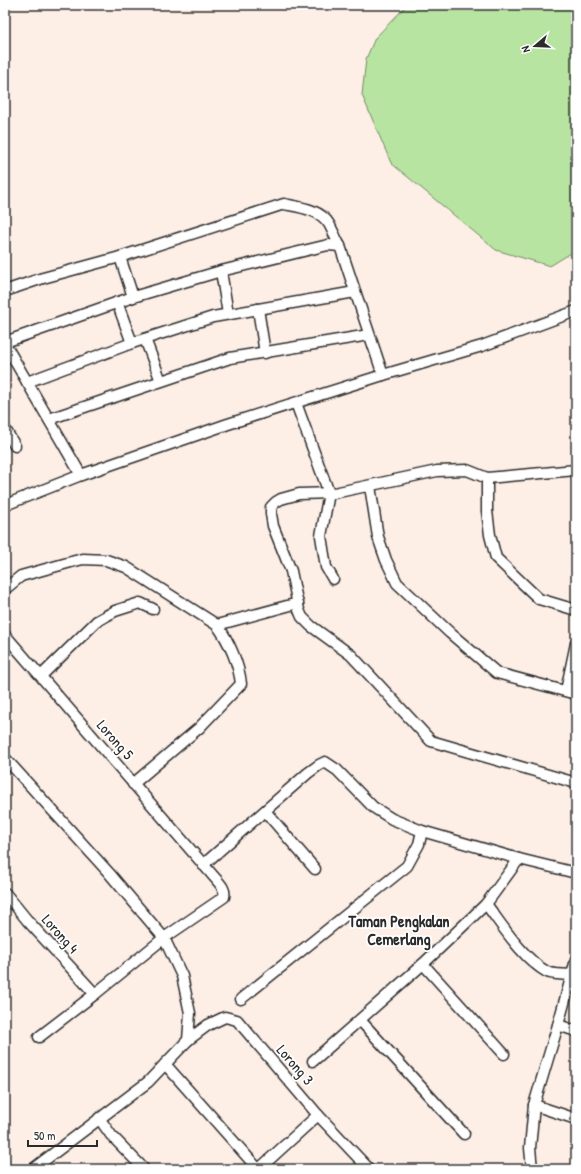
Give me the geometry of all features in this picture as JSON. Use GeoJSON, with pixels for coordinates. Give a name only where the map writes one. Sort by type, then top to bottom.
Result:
{"type":"FeatureCollection","features":[{"type":"Feature","properties":{"kind":"street"},"geometry":{"type":"LineString","coordinates":[[5,292],[43,278],[120,258],[284,204],[300,207],[317,212],[328,222],[340,246],[383,375]]}},
{"type":"Feature","properties":{"kind":"street"},"geometry":{"type":"LineString","coordinates":[[82,475],[5,343],[117,302],[221,271],[328,245],[340,246]]}},
{"type":"Feature","properties":{"kind":"street"},"geometry":{"type":"LineString","coordinates":[[120,258],[133,297]]}},
{"type":"Feature","properties":{"kind":"street"},"geometry":{"type":"LineString","coordinates":[[221,271],[228,314]]}},
{"type":"Feature","properties":{"kind":"street"},"geometry":{"type":"LineString","coordinates":[[27,382],[132,343],[213,317],[355,292]]}},
{"type":"Feature","properties":{"kind":"street"},"geometry":{"type":"LineString","coordinates":[[117,302],[132,343]]}},
{"type":"Feature","properties":{"kind":"street"},"geometry":{"type":"LineString","coordinates":[[258,309],[265,353]]}},
{"type":"Feature","properties":{"kind":"street"},"geometry":{"type":"LineString","coordinates":[[5,505],[82,475],[228,424],[383,375],[482,346],[576,312]]}},
{"type":"Feature","properties":{"kind":"street"},"geometry":{"type":"LineString","coordinates":[[49,419],[230,358],[369,335]]}},
{"type":"Feature","properties":{"kind":"street"},"geometry":{"type":"LineString","coordinates":[[145,339],[161,381]]}},
{"type":"Feature","properties":{"kind":"street"},"geometry":{"type":"LineString","coordinates":[[296,403],[329,493],[320,536],[326,567],[333,579]]}},
{"type":"Feature","properties":{"kind":"street"},"geometry":{"type":"LineString","coordinates":[[5,429],[15,446]]}},
{"type":"Feature","properties":{"kind":"street"},"geometry":{"type":"LineString","coordinates":[[576,470],[487,478],[467,470],[438,471],[370,486],[329,493],[299,494],[287,497],[276,502],[271,507],[270,514],[273,526],[291,571],[302,616],[311,626],[351,655],[431,741],[576,783]]}},
{"type":"Feature","properties":{"kind":"street"},"geometry":{"type":"LineString","coordinates":[[487,478],[487,510],[489,529],[496,558],[539,599],[576,610]]}},
{"type":"Feature","properties":{"kind":"street"},"geometry":{"type":"LineString","coordinates":[[370,486],[378,538],[397,583],[450,633],[497,673],[576,694]]}},
{"type":"Feature","properties":{"kind":"street"},"geometry":{"type":"LineString","coordinates":[[5,589],[21,576],[83,559],[106,560],[126,568],[217,625],[224,634],[240,672],[241,684],[199,728],[132,784]]}},
{"type":"Feature","properties":{"kind":"street"},"geometry":{"type":"LineString","coordinates":[[41,676],[97,621],[115,611],[140,603],[152,609]]}},
{"type":"Feature","properties":{"kind":"street"},"geometry":{"type":"LineString","coordinates":[[217,625],[298,603]]}},
{"type":"Feature","properties":{"kind":"street","name":"Lorong 5"},"geometry":{"type":"LineString","coordinates":[[5,635],[225,891],[224,897],[194,919],[164,938],[39,1037]]}},
{"type":"Feature","properties":{"kind":"street"},"geometry":{"type":"LineString","coordinates":[[566,691],[576,643]]}},
{"type":"Feature","properties":{"kind":"street"},"geometry":{"type":"LineString","coordinates":[[5,758],[109,873],[164,938],[182,976],[190,1013],[188,1040]]}},
{"type":"Feature","properties":{"kind":"street"},"geometry":{"type":"LineString","coordinates":[[203,865],[308,773],[325,762],[337,770],[373,807],[392,819],[422,831],[519,859],[576,873]]}},
{"type":"Feature","properties":{"kind":"street"},"geometry":{"type":"LineString","coordinates":[[265,811],[315,869]]}},
{"type":"Feature","properties":{"kind":"street"},"geometry":{"type":"LineString","coordinates":[[241,999],[407,866],[419,844],[422,831]]}},
{"type":"Feature","properties":{"kind":"street"},"geometry":{"type":"LineString","coordinates":[[313,1061],[423,964],[486,904],[519,859]]}},
{"type":"Feature","properties":{"kind":"street","name":"Lorong 4"},"geometry":{"type":"LineString","coordinates":[[5,893],[27,920],[95,994]]}},
{"type":"Feature","properties":{"kind":"street"},"geometry":{"type":"LineString","coordinates":[[486,904],[515,943],[530,959],[547,972],[571,976]]}},
{"type":"Feature","properties":{"kind":"street"},"geometry":{"type":"LineString","coordinates":[[532,1169],[530,1148],[534,1105],[576,960]]}},
{"type":"Feature","properties":{"kind":"street"},"geometry":{"type":"LineString","coordinates":[[423,964],[504,1054]]}},
{"type":"Feature","properties":{"kind":"street","name":"Lorong 3"},"geometry":{"type":"LineString","coordinates":[[33,1169],[148,1082],[188,1040],[208,1025],[225,1017],[237,1020],[318,1115],[369,1169]]}},
{"type":"Feature","properties":{"kind":"street"},"geometry":{"type":"LineString","coordinates":[[360,1020],[464,1134]]}},
{"type":"Feature","properties":{"kind":"street"},"geometry":{"type":"LineString","coordinates":[[558,1025],[576,1031]]}},
{"type":"Feature","properties":{"kind":"street"},"geometry":{"type":"LineString","coordinates":[[165,1064],[258,1169],[318,1115]]}},
{"type":"Feature","properties":{"kind":"street"},"geometry":{"type":"LineString","coordinates":[[534,1105],[576,1118]]}},
{"type":"Feature","properties":{"kind":"street"},"geometry":{"type":"LineString","coordinates":[[99,1118],[110,1135],[144,1169]]}},
{"type":"Feature","properties":{"kind":"green space"},"geometry":{"type":"Polygon","coordinates":[[[407,5],[576,5],[576,250],[550,266],[496,250],[391,163],[362,95],[366,59],[375,38],[407,5]]]}},
{"type":"Feature","properties":{"kind":"district","name":"Taman Pengkalan Cemerlang"},"geometry":{"type":"Point","coordinates":[399,930]}}]}
